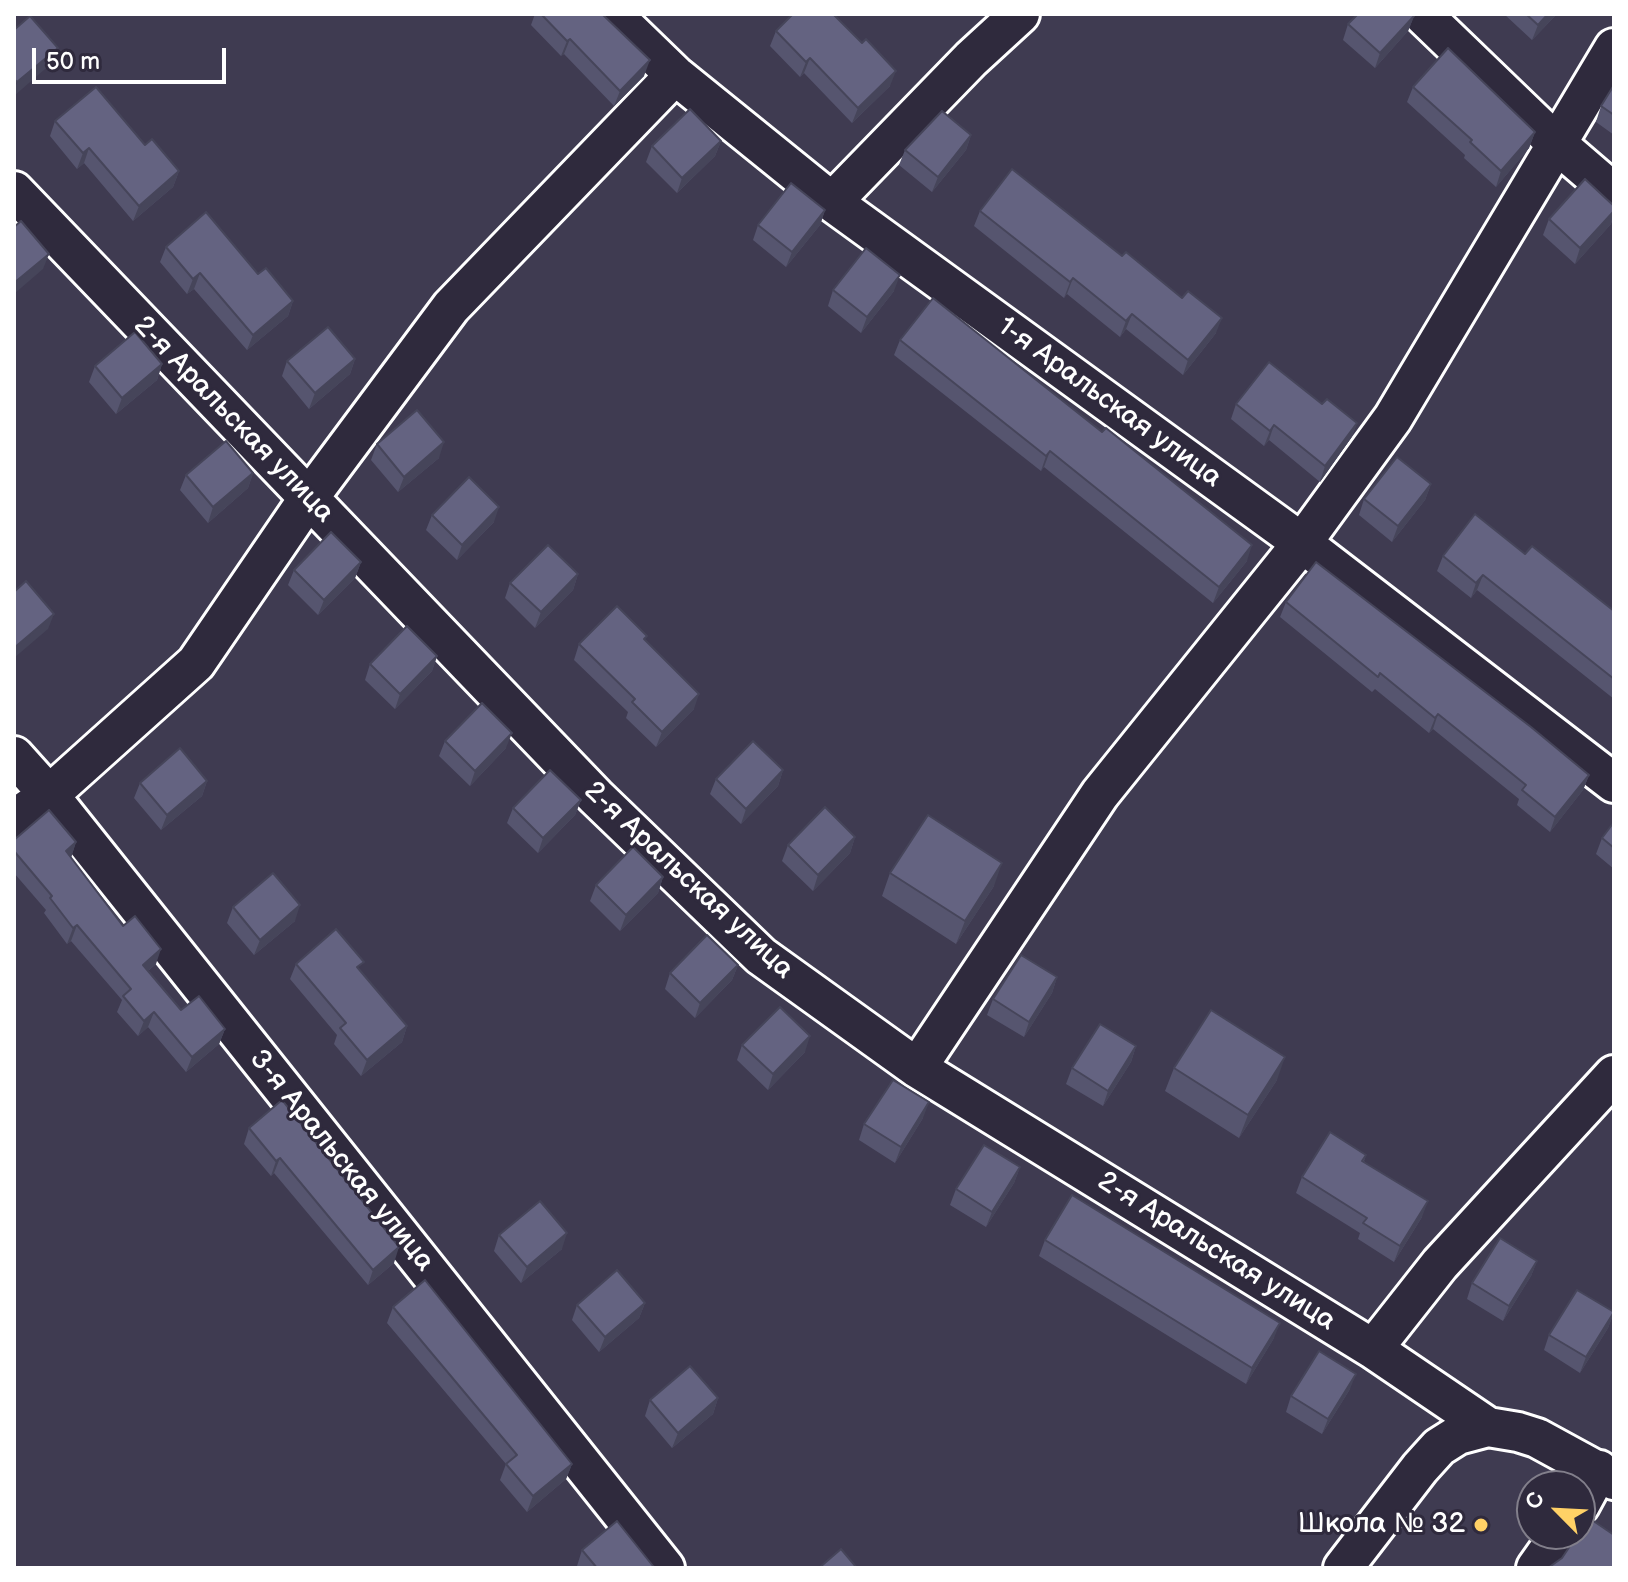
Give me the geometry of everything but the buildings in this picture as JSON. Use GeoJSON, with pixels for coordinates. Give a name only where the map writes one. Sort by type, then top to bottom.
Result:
{"type":"FeatureCollection","features":[{"type":"Feature","properties":{"kind":"street","name":"1-я Аральская улица"},"geometry":{"type":"LineString","coordinates":[[612,14],[675,75],[832,202],[1302,543],[1614,783]]}},
{"type":"Feature","properties":{"kind":"street"},"geometry":{"type":"LineString","coordinates":[[832,202],[971,59],[1020,14]]}},
{"type":"Feature","properties":{"kind":"street"},"geometry":{"type":"LineString","coordinates":[[1422,14],[1557,144],[1614,193]]}},
{"type":"Feature","properties":{"kind":"street"},"geometry":{"type":"LineString","coordinates":[[917,1068],[1100,794],[1302,543],[1393,418],[1614,48]]}},
{"type":"Feature","properties":{"kind":"street"},"geometry":{"type":"LineString","coordinates":[[14,819],[49,795],[196,663],[308,499],[451,307],[675,75]]}},
{"type":"Feature","properties":{"kind":"street","name":"2-я Аральская улица"},"geometry":{"type":"LineString","coordinates":[[14,191],[596,797],[761,956],[917,1068],[1373,1349],[1488,1427],[1537,1438],[1606,1475]]}},
{"type":"Feature","properties":{"kind":"street","name":"3-я Аральская улица"},"geometry":{"type":"LineString","coordinates":[[14,756],[49,795],[665,1568]]}},
{"type":"Feature","properties":{"kind":"street"},"geometry":{"type":"LineString","coordinates":[[1373,1349],[1440,1264],[1614,1075]]}},
{"type":"Feature","properties":{"kind":"street"},"geometry":{"type":"LineString","coordinates":[[1343,1568],[1439,1447],[1458,1435],[1488,1427]]}},
{"type":"Feature","properties":{"kind":"street"},"geometry":{"type":"LineString","coordinates":[[1536,1568],[1549,1550]]}},
{"type":"Feature","properties":{"kind":"place","name":"Школа № 32"},"geometry":{"type":"Point","coordinates":[1481,1525]}}]}
